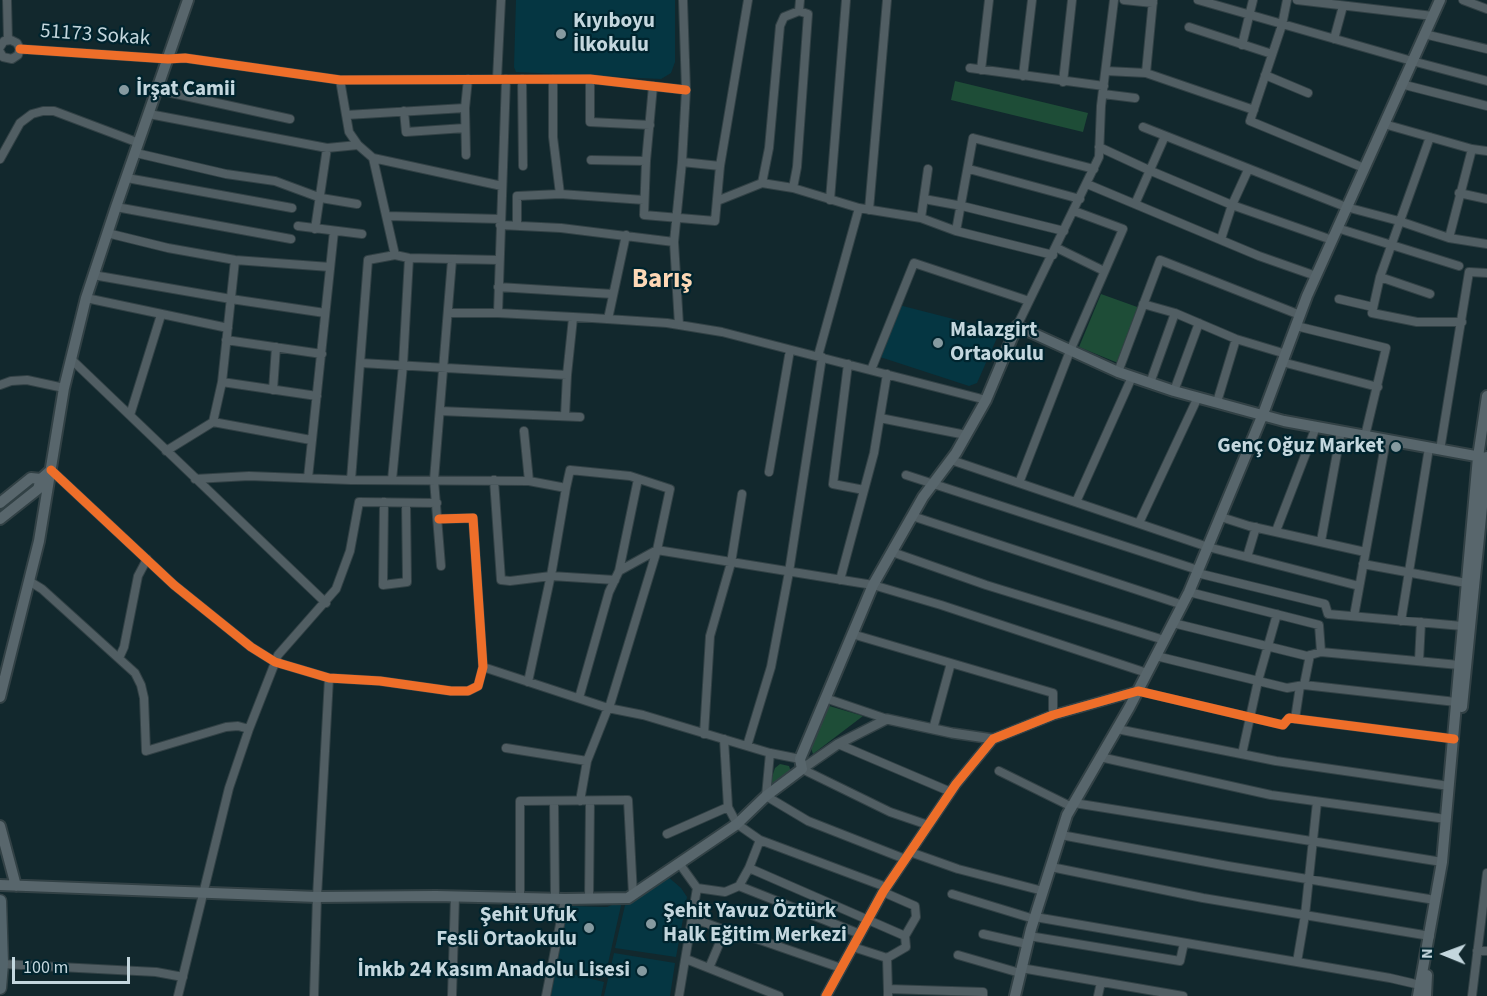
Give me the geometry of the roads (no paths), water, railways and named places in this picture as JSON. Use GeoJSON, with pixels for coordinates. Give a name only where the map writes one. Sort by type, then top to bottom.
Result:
{"type":"FeatureCollection","features":[{"type":"Feature","properties":{"kind":"main road"},"geometry":{"type":"LineString","coordinates":[[0,697],[39,541],[64,388],[86,298],[188,0]]}},
{"type":"Feature","properties":{"kind":"main road"},"geometry":{"type":"LineString","coordinates":[[1015,996],[1028,940],[1061,835],[1073,805],[1148,673],[1189,592],[1263,414],[1316,276],[1440,0]]}},
{"type":"Feature","properties":{"kind":"main road"},"geometry":{"type":"LineString","coordinates":[[0,885],[317,897],[628,898],[737,824],[801,764],[825,698],[873,585],[912,516],[951,460],[986,400],[1017,326],[1118,372],[1174,391],[1284,421],[1485,458]]}},
{"type":"Feature","properties":{"kind":"main road"},"geometry":{"type":"LineString","coordinates":[[1454,739],[1461,719],[1485,458],[1487,396]]}},
{"type":"Feature","properties":{"kind":"main road"},"geometry":{"type":"LineString","coordinates":[[1419,991],[1442,862],[1466,583],[1485,458]]}},
{"type":"Feature","properties":{"kind":"main road"},"geometry":{"type":"LineString","coordinates":[[0,519],[38,489],[41,479],[51,470]]}},
{"type":"Feature","properties":{"kind":"main road"},"geometry":{"type":"LineString","coordinates":[[0,503],[31,478],[41,479]]}},
{"type":"Feature","properties":{"kind":"main road"},"geometry":{"type":"LineString","coordinates":[[0,826],[16,886]]}},
{"type":"Feature","properties":{"kind":"main road"},"geometry":{"type":"LineString","coordinates":[[0,901],[2,964],[0,988]]}},
{"type":"Feature","properties":{"kind":"main road"},"geometry":{"type":"LineString","coordinates":[[1426,996],[1430,936]]}},
{"type":"Feature","properties":{"kind":"street"},"geometry":{"type":"LineString","coordinates":[[7,0],[8,40]]}},
{"type":"Feature","properties":{"kind":"street"},"geometry":{"type":"LineString","coordinates":[[498,313],[502,186],[501,0]]}},
{"type":"Feature","properties":{"kind":"street"},"geometry":{"type":"LineString","coordinates":[[680,326],[674,242],[686,90],[683,0]]}},
{"type":"Feature","properties":{"kind":"street"},"geometry":{"type":"LineString","coordinates":[[653,86],[644,215],[715,221],[720,166],[748,0]]}},
{"type":"Feature","properties":{"kind":"street"},"geometry":{"type":"LineString","coordinates":[[799,10],[800,0]]}},
{"type":"Feature","properties":{"kind":"street"},"geometry":{"type":"LineString","coordinates":[[830,200],[846,0]]}},
{"type":"Feature","properties":{"kind":"street"},"geometry":{"type":"LineString","coordinates":[[869,210],[887,0]]}},
{"type":"Feature","properties":{"kind":"street"},"geometry":{"type":"LineString","coordinates":[[981,70],[989,0]]}},
{"type":"Feature","properties":{"kind":"street"},"geometry":{"type":"LineString","coordinates":[[1023,76],[1032,0]]}},
{"type":"Feature","properties":{"kind":"street"},"geometry":{"type":"LineString","coordinates":[[1063,82],[1072,0]]}},
{"type":"Feature","properties":{"kind":"street"},"geometry":{"type":"LineString","coordinates":[[1017,326],[1099,157],[1103,90],[1114,0]]}},
{"type":"Feature","properties":{"kind":"street"},"geometry":{"type":"LineString","coordinates":[[1124,0],[1153,2],[1146,73]]}},
{"type":"Feature","properties":{"kind":"street"},"geometry":{"type":"LineString","coordinates":[[1198,0],[1487,81]]}},
{"type":"Feature","properties":{"kind":"street"},"geometry":{"type":"LineString","coordinates":[[1242,45],[1253,0]]}},
{"type":"Feature","properties":{"kind":"street"},"geometry":{"type":"LineString","coordinates":[[1287,0],[1282,25],[1250,121],[1364,168]]}},
{"type":"Feature","properties":{"kind":"street"},"geometry":{"type":"LineString","coordinates":[[1297,0],[1433,16]]}},
{"type":"Feature","properties":{"kind":"street"},"geometry":{"type":"LineString","coordinates":[[1463,0],[1487,9]]}},
{"type":"Feature","properties":{"kind":"street"},"geometry":{"type":"LineString","coordinates":[[1334,39],[1343,6]]}},
{"type":"Feature","properties":{"kind":"street"},"geometry":{"type":"LineString","coordinates":[[762,183],[769,148],[780,26],[784,17],[799,10],[808,14],[797,167],[793,188]]}},
{"type":"Feature","properties":{"kind":"street"},"geometry":{"type":"LineString","coordinates":[[1189,27],[1272,54]]}},
{"type":"Feature","properties":{"kind":"street"},"geometry":{"type":"LineString","coordinates":[[1424,34],[1487,49]]}},
{"type":"Feature","properties":{"kind":"street"},"geometry":{"type":"LineString","coordinates":[[8,40],[14,41],[20,49],[15,58],[9,59],[1,55],[2,43],[8,40]]}},
{"type":"Feature","properties":{"kind":"street","name":"51173 Sokak"},"geometry":{"type":"LineString","coordinates":[[20,49],[168,59],[185,58],[340,80],[590,79],[686,90]]}},
{"type":"Feature","properties":{"kind":"street"},"geometry":{"type":"LineString","coordinates":[[970,68],[1063,82],[1135,98]]}},
{"type":"Feature","properties":{"kind":"street"},"geometry":{"type":"LineString","coordinates":[[1106,71],[1146,73],[1254,110]]}},
{"type":"Feature","properties":{"kind":"street"},"geometry":{"type":"LineString","coordinates":[[1265,75],[1308,93]]}},
{"type":"Feature","properties":{"kind":"street"},"geometry":{"type":"LineString","coordinates":[[466,155],[465,108],[468,79]]}},
{"type":"Feature","properties":{"kind":"street"},"geometry":{"type":"LineString","coordinates":[[522,79],[523,166]]}},
{"type":"Feature","properties":{"kind":"street"},"geometry":{"type":"LineString","coordinates":[[553,79],[553,137],[560,194]]}},
{"type":"Feature","properties":{"kind":"street"},"geometry":{"type":"LineString","coordinates":[[590,79],[590,122],[650,125]]}},
{"type":"Feature","properties":{"kind":"street"},"geometry":{"type":"LineString","coordinates":[[340,80],[349,132],[358,145],[373,158],[502,186]]}},
{"type":"Feature","properties":{"kind":"street"},"geometry":{"type":"LineString","coordinates":[[1401,84],[1487,106]]}},
{"type":"Feature","properties":{"kind":"street"},"geometry":{"type":"LineString","coordinates":[[158,90],[290,119]]}},
{"type":"Feature","properties":{"kind":"street"},"geometry":{"type":"LineString","coordinates":[[345,115],[465,108]]}},
{"type":"Feature","properties":{"kind":"street"},"geometry":{"type":"LineString","coordinates":[[0,159],[20,123],[32,114],[54,111],[137,148],[226,174],[275,181],[321,198],[357,204]]}},
{"type":"Feature","properties":{"kind":"street"},"geometry":{"type":"LineString","coordinates":[[404,111],[406,132],[465,128]]}},
{"type":"Feature","properties":{"kind":"street"},"geometry":{"type":"LineString","coordinates":[[149,114],[327,148],[358,145]]}},
{"type":"Feature","properties":{"kind":"street"},"geometry":{"type":"LineString","coordinates":[[1384,124],[1472,149],[1487,151]]}},
{"type":"Feature","properties":{"kind":"street"},"geometry":{"type":"LineString","coordinates":[[1143,127],[1346,207],[1399,221],[1449,238],[1487,244]]}},
{"type":"Feature","properties":{"kind":"street"},"geometry":{"type":"LineString","coordinates":[[1135,204],[1165,136]]}},
{"type":"Feature","properties":{"kind":"street"},"geometry":{"type":"LineString","coordinates":[[1430,137],[1380,277],[1372,313],[1417,322],[1462,322]]}},
{"type":"Feature","properties":{"kind":"street"},"geometry":{"type":"LineString","coordinates":[[956,231],[973,138],[1095,169]]}},
{"type":"Feature","properties":{"kind":"street"},"geometry":{"type":"LineString","coordinates":[[1099,147],[1232,205],[1332,240]]}},
{"type":"Feature","properties":{"kind":"street"},"geometry":{"type":"LineString","coordinates":[[315,229],[327,148]]}},
{"type":"Feature","properties":{"kind":"street"},"geometry":{"type":"LineString","coordinates":[[1449,238],[1472,149]]}},
{"type":"Feature","properties":{"kind":"street"},"geometry":{"type":"LineString","coordinates":[[373,158],[395,255]]}},
{"type":"Feature","properties":{"kind":"street"},"geometry":{"type":"LineString","coordinates":[[591,160],[646,161]]}},
{"type":"Feature","properties":{"kind":"street"},"geometry":{"type":"LineString","coordinates":[[682,162],[720,166]]}},
{"type":"Feature","properties":{"kind":"street"},"geometry":{"type":"LineString","coordinates":[[921,218],[928,169]]}},
{"type":"Feature","properties":{"kind":"street"},"geometry":{"type":"LineString","coordinates":[[969,169],[1080,199]]}},
{"type":"Feature","properties":{"kind":"street"},"geometry":{"type":"LineString","coordinates":[[1221,239],[1232,205],[1248,170]]}},
{"type":"Feature","properties":{"kind":"street"},"geometry":{"type":"LineString","coordinates":[[127,178],[292,208]]}},
{"type":"Feature","properties":{"kind":"street"},"geometry":{"type":"LineString","coordinates":[[717,201],[762,183],[793,188],[859,208],[921,218],[956,231],[1055,251],[1104,271]]}},
{"type":"Feature","properties":{"kind":"street"},"geometry":{"type":"LineString","coordinates":[[1087,184],[1259,256],[1316,276]]}},
{"type":"Feature","properties":{"kind":"street"},"geometry":{"type":"LineString","coordinates":[[1459,193],[1487,198]]}},
{"type":"Feature","properties":{"kind":"street"},"geometry":{"type":"LineString","coordinates":[[517,226],[517,196],[560,194],[644,200]]}},
{"type":"Feature","properties":{"kind":"street"},"geometry":{"type":"LineString","coordinates":[[924,199],[1064,231]]}},
{"type":"Feature","properties":{"kind":"street"},"geometry":{"type":"LineString","coordinates":[[116,207],[291,239]]}},
{"type":"Feature","properties":{"kind":"street"},"geometry":{"type":"LineString","coordinates":[[747,746],[771,667],[789,572],[820,357],[859,208]]}},
{"type":"Feature","properties":{"kind":"street"},"geometry":{"type":"LineString","coordinates":[[1019,483],[1070,351],[1123,229],[1074,211]]}},
{"type":"Feature","properties":{"kind":"street"},"geometry":{"type":"LineString","coordinates":[[387,216],[500,222],[517,226],[626,235],[674,242]]}},
{"type":"Feature","properties":{"kind":"street"},"geometry":{"type":"LineString","coordinates":[[298,226],[362,234]]}},
{"type":"Feature","properties":{"kind":"street"},"geometry":{"type":"LineString","coordinates":[[1337,228],[1460,266]]}},
{"type":"Feature","properties":{"kind":"street"},"geometry":{"type":"LineString","coordinates":[[308,478],[334,231]]}},
{"type":"Feature","properties":{"kind":"street"},"geometry":{"type":"LineString","coordinates":[[107,233],[168,248],[235,260],[330,267]]}},
{"type":"Feature","properties":{"kind":"street"},"geometry":{"type":"LineString","coordinates":[[608,319],[626,235]]}},
{"type":"Feature","properties":{"kind":"street"},"geometry":{"type":"LineString","coordinates":[[351,480],[368,260],[395,255],[409,258],[498,260]]}},
{"type":"Feature","properties":{"kind":"street"},"geometry":{"type":"LineString","coordinates":[[392,480],[403,365],[409,258]]}},
{"type":"Feature","properties":{"kind":"street"},"geometry":{"type":"LineString","coordinates":[[213,422],[222,382],[235,260]]}},
{"type":"Feature","properties":{"kind":"street"},"geometry":{"type":"LineString","coordinates":[[441,566],[439,519],[434,480],[452,260]]}},
{"type":"Feature","properties":{"kind":"street"},"geometry":{"type":"LineString","coordinates":[[1118,372],[1160,260],[1300,315]]}},
{"type":"Feature","properties":{"kind":"street"},"geometry":{"type":"LineString","coordinates":[[871,370],[914,263],[1029,302]]}},
{"type":"Feature","properties":{"kind":"street"},"geometry":{"type":"LineString","coordinates":[[1401,621],[1408,573],[1462,322],[1469,272],[1487,273]]}},
{"type":"Feature","properties":{"kind":"street"},"geometry":{"type":"LineString","coordinates":[[93,275],[231,299],[325,312]]}},
{"type":"Feature","properties":{"kind":"street"},"geometry":{"type":"LineString","coordinates":[[1380,277],[1430,294]]}},
{"type":"Feature","properties":{"kind":"street"},"geometry":{"type":"LineString","coordinates":[[498,287],[613,294]]}},
{"type":"Feature","properties":{"kind":"street"},"geometry":{"type":"LineString","coordinates":[[86,298],[228,328]]}},
{"type":"Feature","properties":{"kind":"street"},"geometry":{"type":"LineString","coordinates":[[1339,299],[1373,307]]}},
{"type":"Feature","properties":{"kind":"street"},"geometry":{"type":"LineString","coordinates":[[1143,304],[1175,313],[1284,358],[1378,387]]}},
{"type":"Feature","properties":{"kind":"street"},"geometry":{"type":"LineString","coordinates":[[449,313],[498,313],[608,319],[722,332],[986,400]]}},
{"type":"Feature","properties":{"kind":"street"},"geometry":{"type":"LineString","coordinates":[[1150,383],[1175,313]]}},
{"type":"Feature","properties":{"kind":"street"},"geometry":{"type":"LineString","coordinates":[[130,415],[161,315]]}},
{"type":"Feature","properties":{"kind":"street"},"geometry":{"type":"LineString","coordinates":[[565,416],[573,318]]}},
{"type":"Feature","properties":{"kind":"street"},"geometry":{"type":"LineString","coordinates":[[1174,391],[1198,323]]}},
{"type":"Feature","properties":{"kind":"street"},"geometry":{"type":"LineString","coordinates":[[1296,326],[1386,348],[1365,436]]}},
{"type":"Feature","properties":{"kind":"street"},"geometry":{"type":"LineString","coordinates":[[1217,402],[1236,339]]}},
{"type":"Feature","properties":{"kind":"street"},"geometry":{"type":"LineString","coordinates":[[226,340],[321,354]]}},
{"type":"Feature","properties":{"kind":"street"},"geometry":{"type":"LineString","coordinates":[[273,390],[276,347]]}},
{"type":"Feature","properties":{"kind":"street"},"geometry":{"type":"LineString","coordinates":[[769,472],[790,350]]}},
{"type":"Feature","properties":{"kind":"street"},"geometry":{"type":"LineString","coordinates":[[71,359],[326,603]]}},
{"type":"Feature","properties":{"kind":"street"},"geometry":{"type":"LineString","coordinates":[[361,363],[567,375]]}},
{"type":"Feature","properties":{"kind":"street"},"geometry":{"type":"LineString","coordinates":[[848,364],[833,484],[864,490]]}},
{"type":"Feature","properties":{"kind":"street"},"geometry":{"type":"LineString","coordinates":[[840,580],[874,453],[887,374]]}},
{"type":"Feature","properties":{"kind":"street"},"geometry":{"type":"LineString","coordinates":[[1076,502],[1132,376]]}},
{"type":"Feature","properties":{"kind":"street"},"geometry":{"type":"LineString","coordinates":[[0,385],[11,381],[27,380],[64,388]]}},
{"type":"Feature","properties":{"kind":"street"},"geometry":{"type":"LineString","coordinates":[[222,382],[317,396]]}},
{"type":"Feature","properties":{"kind":"street"},"geometry":{"type":"LineString","coordinates":[[1140,523],[1198,397]]}},
{"type":"Feature","properties":{"kind":"street"},"geometry":{"type":"LineString","coordinates":[[440,411],[580,417]]}},
{"type":"Feature","properties":{"kind":"street"},"geometry":{"type":"LineString","coordinates":[[880,418],[966,435]]}},
{"type":"Feature","properties":{"kind":"street"},"geometry":{"type":"LineString","coordinates":[[166,451],[213,422],[311,440]]}},
{"type":"Feature","properties":{"kind":"street"},"geometry":{"type":"LineString","coordinates":[[1276,531],[1316,427]]}},
{"type":"Feature","properties":{"kind":"street"},"geometry":{"type":"LineString","coordinates":[[524,430],[529,481]]}},
{"type":"Feature","properties":{"kind":"street"},"geometry":{"type":"LineString","coordinates":[[1321,541],[1341,431]]}},
{"type":"Feature","properties":{"kind":"street"},"geometry":{"type":"LineString","coordinates":[[1354,616],[1386,440]]}},
{"type":"Feature","properties":{"kind":"street"},"geometry":{"type":"LineString","coordinates":[[951,460],[1208,547],[1359,586]]}},
{"type":"Feature","properties":{"kind":"street"},"geometry":{"type":"LineString","coordinates":[[51,470],[174,585],[275,662],[329,678],[468,691],[478,686],[483,667],[473,518],[439,519]]}},
{"type":"Feature","properties":{"kind":"street"},"geometry":{"type":"LineString","coordinates":[[528,682],[570,470],[638,479],[670,489],[657,549],[608,708],[587,761],[580,801]]}},
{"type":"Feature","properties":{"kind":"street"},"geometry":{"type":"LineString","coordinates":[[195,479],[249,476],[351,480],[494,480],[529,481],[566,488]]}},
{"type":"Feature","properties":{"kind":"street"},"geometry":{"type":"LineString","coordinates":[[906,476],[1198,572],[1324,604],[1328,614],[1462,626]]}},
{"type":"Feature","properties":{"kind":"street"},"geometry":{"type":"LineString","coordinates":[[579,698],[609,592],[619,571],[638,479]]}},
{"type":"Feature","properties":{"kind":"street"},"geometry":{"type":"LineString","coordinates":[[494,480],[501,580],[550,576],[615,580]]}},
{"type":"Feature","properties":{"kind":"street"},"geometry":{"type":"LineString","coordinates":[[704,734],[710,636],[731,563],[742,494]]}},
{"type":"Feature","properties":{"kind":"street"},"geometry":{"type":"LineString","coordinates":[[178,996],[224,804],[249,729],[275,662],[284,647],[326,603],[336,589],[344,570],[359,502],[437,503]]}},
{"type":"Feature","properties":{"kind":"street"},"geometry":{"type":"LineString","coordinates":[[384,502],[383,585],[406,582],[406,503]]}},
{"type":"Feature","properties":{"kind":"street"},"geometry":{"type":"LineString","coordinates":[[912,516],[1183,605]]}},
{"type":"Feature","properties":{"kind":"street"},"geometry":{"type":"LineString","coordinates":[[1221,517],[1365,552]]}},
{"type":"Feature","properties":{"kind":"street"},"geometry":{"type":"LineString","coordinates":[[1247,557],[1256,527]]}},
{"type":"Feature","properties":{"kind":"street"},"geometry":{"type":"LineString","coordinates":[[619,571],[657,549],[873,585],[1148,673]]}},
{"type":"Feature","properties":{"kind":"street"},"geometry":{"type":"LineString","coordinates":[[892,552],[986,585],[1164,640]]}},
{"type":"Feature","properties":{"kind":"street"},"geometry":{"type":"LineString","coordinates":[[119,658],[124,647],[138,576],[147,559]]}},
{"type":"Feature","properties":{"kind":"street"},"geometry":{"type":"LineString","coordinates":[[1363,564],[1466,583]]}},
{"type":"Feature","properties":{"kind":"street"},"geometry":{"type":"LineString","coordinates":[[29,581],[42,589],[135,673],[143,692],[146,752],[226,727],[238,726],[249,729]]}},
{"type":"Feature","properties":{"kind":"street"},"geometry":{"type":"LineString","coordinates":[[1189,592],[1319,625],[1321,652]]}},
{"type":"Feature","properties":{"kind":"street"},"geometry":{"type":"LineString","coordinates":[[1242,754],[1258,681],[1277,614]]}},
{"type":"Feature","properties":{"kind":"street"},"geometry":{"type":"LineString","coordinates":[[1419,661],[1421,622]]}},
{"type":"Feature","properties":{"kind":"street"},"geometry":{"type":"LineString","coordinates":[[1173,623],[1310,655],[1321,652],[1459,665]]}},
{"type":"Feature","properties":{"kind":"street"},"geometry":{"type":"LineString","coordinates":[[852,634],[1053,693],[1053,715]]}},
{"type":"Feature","properties":{"kind":"street"},"geometry":{"type":"LineString","coordinates":[[1295,719],[1310,655]]}},
{"type":"Feature","properties":{"kind":"street"},"geometry":{"type":"LineString","coordinates":[[1156,656],[1287,688],[1302,686],[1456,702]]}},
{"type":"Feature","properties":{"kind":"street"},"geometry":{"type":"LineString","coordinates":[[933,729],[951,663]]}},
{"type":"Feature","properties":{"kind":"street"},"geometry":{"type":"LineString","coordinates":[[483,667],[608,708],[643,715],[771,753],[801,764],[890,812],[928,825]]}},
{"type":"Feature","properties":{"kind":"street"},"geometry":{"type":"LineString","coordinates":[[314,996],[329,678]]}},
{"type":"Feature","properties":{"kind":"street"},"geometry":{"type":"LineString","coordinates":[[826,996],[885,890],[951,792],[993,739],[1053,715],[1138,691],[1283,724],[1289,718],[1454,739]]}},
{"type":"Feature","properties":{"kind":"street"},"geometry":{"type":"LineString","coordinates":[[825,698],[887,719],[993,739]]}},
{"type":"Feature","properties":{"kind":"street"},"geometry":{"type":"LineString","coordinates":[[801,764],[887,719]]}},
{"type":"Feature","properties":{"kind":"street"},"geometry":{"type":"LineString","coordinates":[[1117,729],[1276,761],[1449,786]]}},
{"type":"Feature","properties":{"kind":"street"},"geometry":{"type":"LineString","coordinates":[[724,739],[728,807],[737,824],[760,840],[885,890],[915,906],[916,917],[905,936],[906,947],[887,957],[853,947]]}},
{"type":"Feature","properties":{"kind":"street"},"geometry":{"type":"LineString","coordinates":[[838,744],[951,792]]}},
{"type":"Feature","properties":{"kind":"street"},"geometry":{"type":"LineString","coordinates":[[506,748],[587,761]]}},
{"type":"Feature","properties":{"kind":"street"},"geometry":{"type":"LineString","coordinates":[[771,753],[766,796],[808,821],[908,855],[1043,891]]}},
{"type":"Feature","properties":{"kind":"street"},"geometry":{"type":"LineString","coordinates":[[1100,758],[1270,795],[1446,819]]}},
{"type":"Feature","properties":{"kind":"street"},"geometry":{"type":"LineString","coordinates":[[999,771],[1073,805],[1442,862]]}},
{"type":"Feature","properties":{"kind":"street"},"geometry":{"type":"LineString","coordinates":[[520,898],[520,801],[628,800],[633,895]]}},
{"type":"Feature","properties":{"kind":"street"},"geometry":{"type":"LineString","coordinates":[[546,996],[560,899],[554,801]]}},
{"type":"Feature","properties":{"kind":"street"},"geometry":{"type":"LineString","coordinates":[[589,898],[590,801]]}},
{"type":"Feature","properties":{"kind":"street"},"geometry":{"type":"LineString","coordinates":[[1297,962],[1305,915],[1317,802]]}},
{"type":"Feature","properties":{"kind":"street"},"geometry":{"type":"LineString","coordinates":[[667,834],[728,807]]}},
{"type":"Feature","properties":{"kind":"street"},"geometry":{"type":"LineString","coordinates":[[1061,835],[1435,900]]}},
{"type":"Feature","properties":{"kind":"street"},"geometry":{"type":"LineString","coordinates":[[697,888],[724,892],[739,886],[760,840]]}},
{"type":"Feature","properties":{"kind":"street"},"geometry":{"type":"LineString","coordinates":[[679,996],[697,888],[680,863]]}},
{"type":"Feature","properties":{"kind":"street"},"geometry":{"type":"LineString","coordinates":[[1051,867],[1203,898],[1430,936]]}},
{"type":"Feature","properties":{"kind":"street"},"geometry":{"type":"LineString","coordinates":[[749,868],[905,936]]}},
{"type":"Feature","properties":{"kind":"street"},"geometry":{"type":"LineString","coordinates":[[1472,996],[1485,907],[1487,873]]}},
{"type":"Feature","properties":{"kind":"street"},"geometry":{"type":"LineString","coordinates":[[739,886],[860,934]]}},
{"type":"Feature","properties":{"kind":"street"},"geometry":{"type":"LineString","coordinates":[[952,894],[1035,918],[1297,962],[1419,991]]}},
{"type":"Feature","properties":{"kind":"street"},"geometry":{"type":"LineString","coordinates":[[452,996],[455,896]]}},
{"type":"Feature","properties":{"kind":"street"},"geometry":{"type":"LineString","coordinates":[[692,918],[842,968]]}},
{"type":"Feature","properties":{"kind":"street"},"geometry":{"type":"LineString","coordinates":[[709,968],[724,930]]}},
{"type":"Feature","properties":{"kind":"street"},"geometry":{"type":"LineString","coordinates":[[983,934],[1180,962],[1184,943]]}},
{"type":"Feature","properties":{"kind":"street"},"geometry":{"type":"LineString","coordinates":[[1478,951],[1487,951]]}},
{"type":"Feature","properties":{"kind":"street"},"geometry":{"type":"LineString","coordinates":[[958,955],[1021,971],[1183,996]]}},
{"type":"Feature","properties":{"kind":"street"},"geometry":{"type":"LineString","coordinates":[[887,957],[888,994]]}},
{"type":"Feature","properties":{"kind":"street"},"geometry":{"type":"LineString","coordinates":[[686,959],[779,996]]}},
{"type":"Feature","properties":{"kind":"street"},"geometry":{"type":"LineString","coordinates":[[2,964],[156,972],[183,977]]}},
{"type":"Feature","properties":{"kind":"street"},"geometry":{"type":"LineString","coordinates":[[1098,996],[1101,982]]}},
{"type":"Feature","properties":{"kind":"street"},"geometry":{"type":"LineString","coordinates":[[888,994],[888,989],[983,992],[983,996]]}},
{"type":"Feature","properties":{"kind":"place","name":"Kıyıboyu İlkokulu"},"geometry":{"type":"Point","coordinates":[561,34]}},
{"type":"Feature","properties":{"kind":"place","name":"İrşat Camii"},"geometry":{"type":"Point","coordinates":[124,90]}},
{"type":"Feature","properties":{"kind":"place","name":"Malazgirt Ortaokulu"},"geometry":{"type":"Point","coordinates":[938,343]}},
{"type":"Feature","properties":{"kind":"place","name":"Genç Oğuz Market"},"geometry":{"type":"Point","coordinates":[1396,447]}},
{"type":"Feature","properties":{"kind":"place","name":"Şehit Yavuz Öztürk Halk Eğitim Merkezi"},"geometry":{"type":"Point","coordinates":[651,924]}},
{"type":"Feature","properties":{"kind":"place","name":"Şehit Ufuk Fesli Ortaokulu"},"geometry":{"type":"Point","coordinates":[589,928]}},
{"type":"Feature","properties":{"kind":"place","name":"İmkb 24 Kasım Anadolu Lisesi"},"geometry":{"type":"Point","coordinates":[642,971]}},
{"type":"Feature","properties":{"kind":"district","name":"Barış"},"geometry":{"type":"Point","coordinates":[662,281]}}]}
